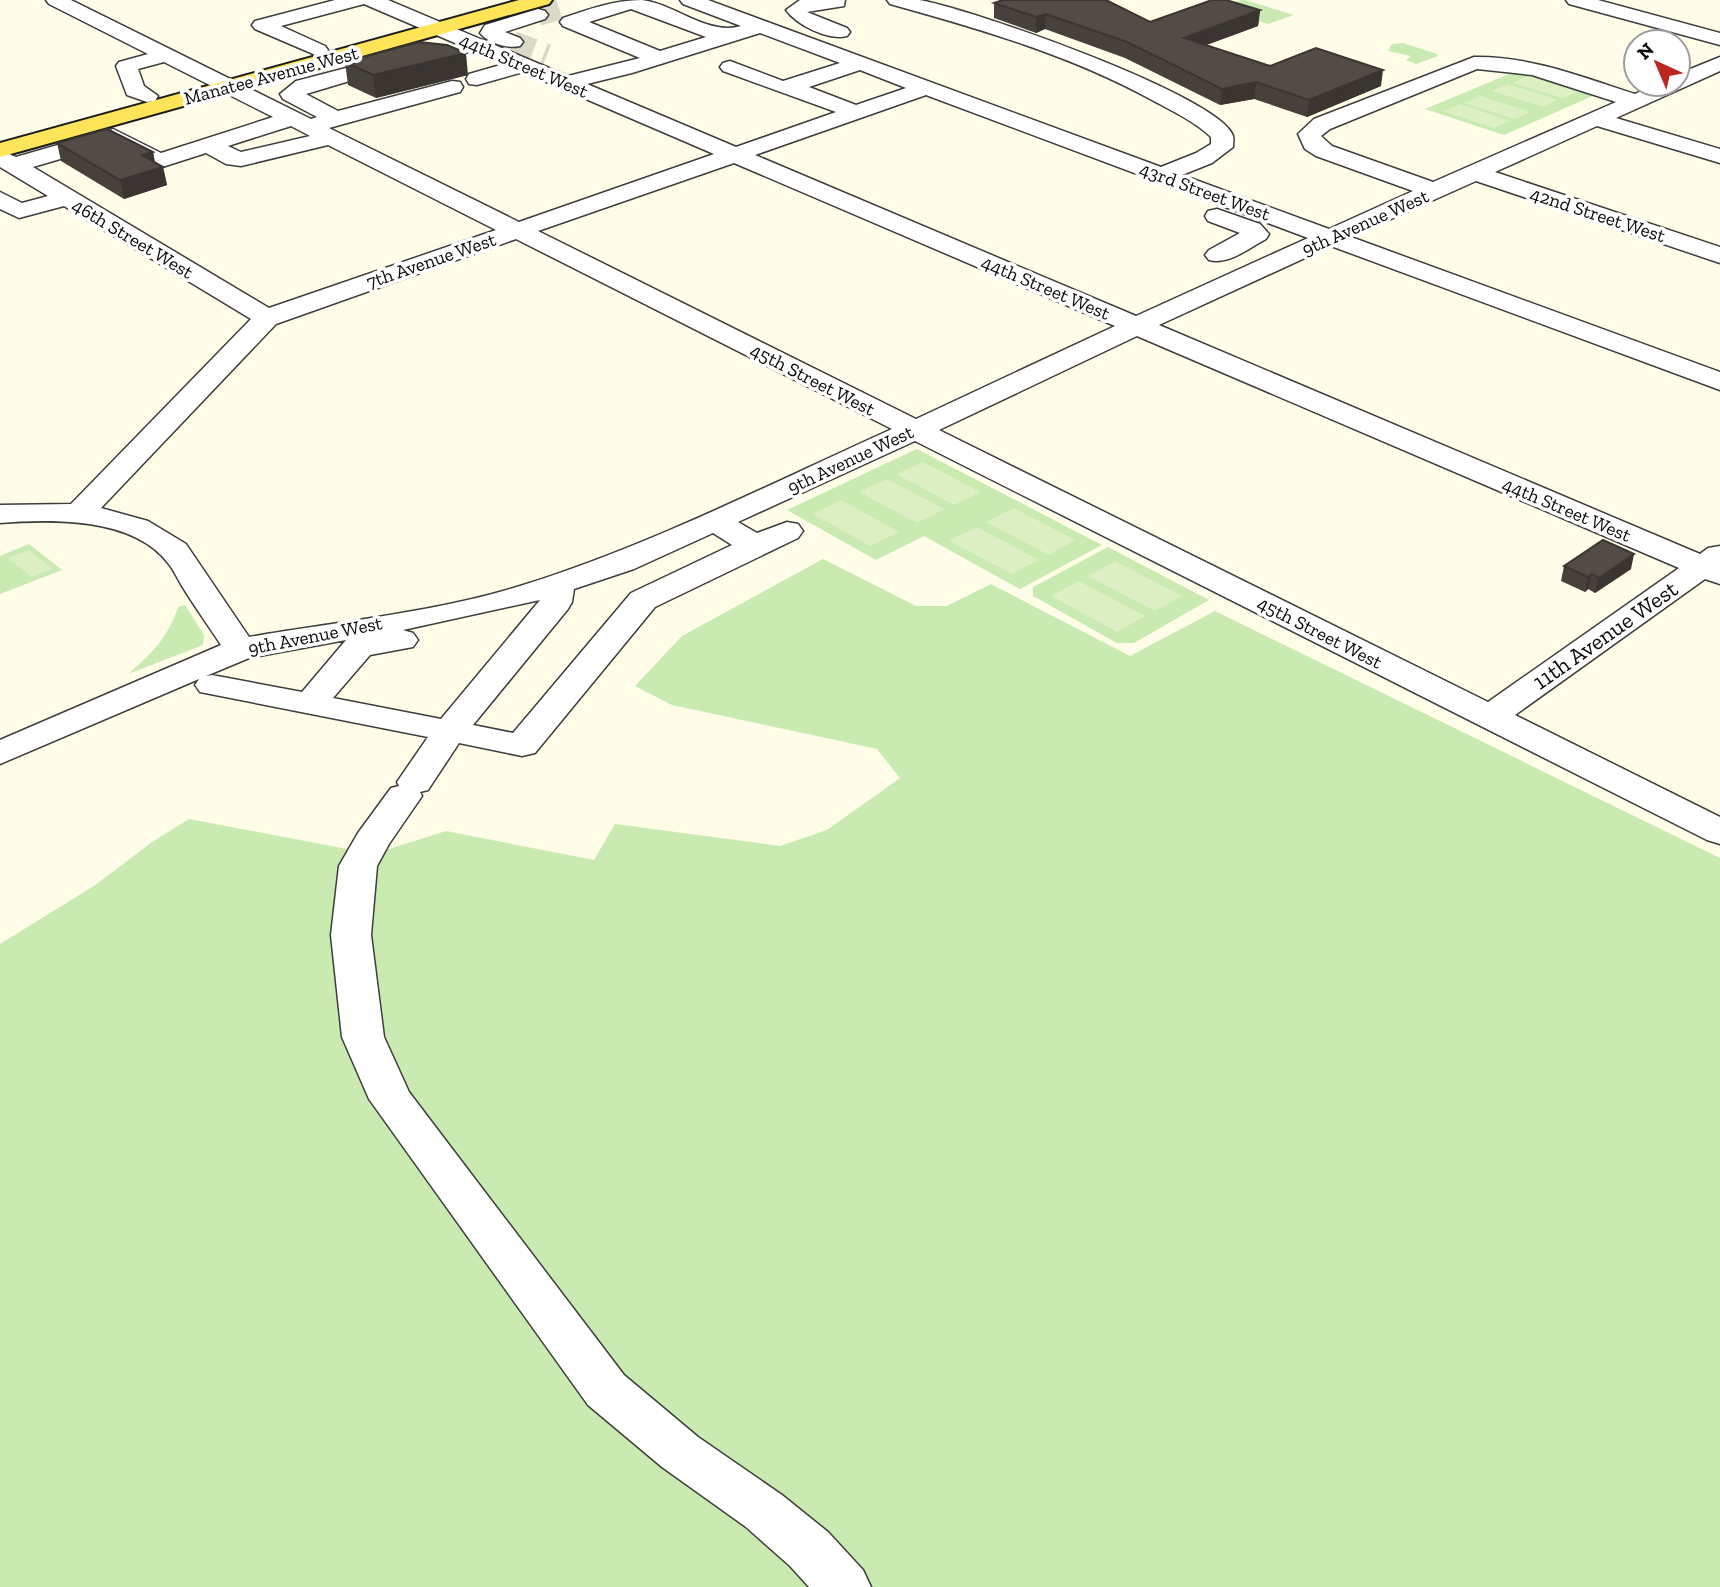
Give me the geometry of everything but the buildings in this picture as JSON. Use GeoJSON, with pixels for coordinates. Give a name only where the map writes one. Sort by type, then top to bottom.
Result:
{"type":"FeatureCollection","features":[{"type":"Feature","properties":{"kind":"main road","name":"Manatee Avenue West"},"geometry":{"type":"LineString","coordinates":[[0,137],[147,96],[354,52],[499,0]]}},
{"type":"Feature","properties":{"kind":"main road","name":"Manatee Avenue West"},"geometry":{"type":"LineString","coordinates":[[5,158],[318,50],[430,25],[540,8]]}},
{"type":"Feature","properties":{"kind":"street","name":"45th Street West"},"geometry":{"type":"LineString","coordinates":[[56,0],[222,82],[317,125],[516,230],[1720,832]]}},
{"type":"Feature","properties":{"kind":"street"},"geometry":{"type":"LineString","coordinates":[[318,50],[262,25],[358,0]]}},
{"type":"Feature","properties":{"kind":"street","name":"44th Street West"},"geometry":{"type":"LineString","coordinates":[[371,0],[489,50],[536,60],[567,84],[1136,326],[1714,565]]}},
{"type":"Feature","properties":{"kind":"street"},"geometry":{"type":"LineString","coordinates":[[897,0],[1073,56],[1158,94],[1208,124],[1222,136],[1224,143],[1219,150],[1186,165],[1183,160],[1161,163]]}},
{"type":"Feature","properties":{"kind":"street"},"geometry":{"type":"LineString","coordinates":[[1576,0],[1720,39]]}},
{"type":"Feature","properties":{"kind":"street"},"geometry":{"type":"LineString","coordinates":[[569,6],[629,1],[726,37]]}},
{"type":"Feature","properties":{"kind":"street","name":"43rd Street West"},"geometry":{"type":"LineString","coordinates":[[705,2],[760,26],[862,52],[926,88],[993,113],[1161,163],[1226,199],[1720,382]]}},
{"type":"Feature","properties":{"kind":"street"},"geometry":{"type":"LineString","coordinates":[[730,67],[780,87],[789,87],[825,75],[862,52],[796,13],[797,9],[807,4],[837,2]]}},
{"type":"Feature","properties":{"kind":"street"},"geometry":{"type":"LineString","coordinates":[[597,5],[696,46]]}},
{"type":"Feature","properties":{"kind":"street"},"geometry":{"type":"LineString","coordinates":[[597,5],[570,22],[659,58]]}},
{"type":"Feature","properties":{"kind":"street"},"geometry":{"type":"LineString","coordinates":[[513,42],[490,33],[492,29],[540,8]]}},
{"type":"Feature","properties":{"kind":"street"},"geometry":{"type":"LineString","coordinates":[[567,84],[595,74],[625,69],[760,26]]}},
{"type":"Feature","properties":{"kind":"street"},"geometry":{"type":"LineString","coordinates":[[455,59],[489,50]]}},
{"type":"Feature","properties":{"kind":"street"},"geometry":{"type":"LineString","coordinates":[[354,52],[382,64]]}},
{"type":"Feature","properties":{"kind":"street"},"geometry":{"type":"LineString","coordinates":[[317,125],[291,94],[304,86],[423,54]]}},
{"type":"Feature","properties":{"kind":"street"},"geometry":{"type":"LineString","coordinates":[[1534,54],[1622,76]]}},
{"type":"Feature","properties":{"kind":"street"},"geometry":{"type":"LineString","coordinates":[[147,96],[135,89],[127,66],[167,55]]}},
{"type":"Feature","properties":{"kind":"street"},"geometry":{"type":"LineString","coordinates":[[477,79],[536,60],[595,74]]}},
{"type":"Feature","properties":{"kind":"street"},"geometry":{"type":"LineString","coordinates":[[1435,191],[1324,151],[1313,144],[1309,137],[1311,130],[1468,64],[1499,63],[1622,80]]}},
{"type":"Feature","properties":{"kind":"street","name":"9th Avenue West"},"geometry":{"type":"LineString","coordinates":[[1692,76],[1720,63]]}},
{"type":"Feature","properties":{"kind":"street"},"geometry":{"type":"LineString","coordinates":[[825,75],[938,117],[969,120],[993,113]]}},
{"type":"Feature","properties":{"kind":"street"},"geometry":{"type":"LineString","coordinates":[[1380,75],[1414,86]]}},
{"type":"Feature","properties":{"kind":"street"},"geometry":{"type":"LineString","coordinates":[[1692,84],[1720,81]]}},
{"type":"Feature","properties":{"kind":"street"},"geometry":{"type":"LineString","coordinates":[[5,158],[113,136],[159,161],[211,146],[242,133],[317,125],[452,87]]}},
{"type":"Feature","properties":{"kind":"street"},"geometry":{"type":"LineString","coordinates":[[789,87],[855,113]]}},
{"type":"Feature","properties":{"kind":"street","name":"7th Avenue West"},"geometry":{"type":"LineString","coordinates":[[78,514],[267,318],[926,88]]}},
{"type":"Feature","properties":{"kind":"street","name":"9th Avenue West"},"geometry":{"type":"LineString","coordinates":[[0,753],[240,649],[351,627],[552,599],[636,557],[1256,270],[1643,98]]}},
{"type":"Feature","properties":{"kind":"street"},"geometry":{"type":"LineString","coordinates":[[1596,119],[1720,156]]}},
{"type":"Feature","properties":{"kind":"street"},"geometry":{"type":"LineString","coordinates":[[211,146],[234,159],[272,154],[317,125]]}},
{"type":"Feature","properties":{"kind":"street","name":"46th Street West"},"geometry":{"type":"LineString","coordinates":[[5,158],[267,318]]}},
{"type":"Feature","properties":{"kind":"street","name":"42nd Street West"},"geometry":{"type":"LineString","coordinates":[[1475,173],[1720,255]]}},
{"type":"Feature","properties":{"kind":"street"},"geometry":{"type":"LineString","coordinates":[[0,199],[19,211],[67,198]]}},
{"type":"Feature","properties":{"kind":"street"},"geometry":{"type":"LineString","coordinates":[[1226,199],[1201,210],[1251,229],[1257,234],[1218,255],[1256,270]]}},
{"type":"Feature","properties":{"kind":"street"},"geometry":{"type":"LineString","coordinates":[[0,514],[78,514],[135,528],[175,551],[188,565],[195,582],[240,649]]}},
{"type":"Feature","properties":{"kind":"street"},"geometry":{"type":"LineString","coordinates":[[715,521],[755,546]]}},
{"type":"Feature","properties":{"kind":"street"},"geometry":{"type":"LineString","coordinates":[[212,685],[522,745],[643,600],[787,531]]}},
{"type":"Feature","properties":{"kind":"street","name":"11th Avenue West"},"geometry":{"type":"LineString","coordinates":[[1490,717],[1714,565]]}},
{"type":"Feature","properties":{"kind":"street"},"geometry":{"type":"LineString","coordinates":[[310,704],[359,646],[482,627],[552,599]]}},
{"type":"Feature","properties":{"kind":"street"},"geometry":{"type":"LineString","coordinates":[[552,599],[450,731],[371,841],[358,866],[351,935],[363,1037],[391,1099],[606,1390],[680,1452],[764,1511],[809,1549],[844,1587]]}},
{"type":"Feature","properties":{"kind":"green space"},"geometry":{"type":"Polygon","coordinates":[[[1241,0],[1294,15],[1268,24],[1217,8],[1241,0]]]}},
{"type":"Feature","properties":{"kind":"green space"},"geometry":{"type":"Polygon","coordinates":[[[1403,43],[1438,56],[1416,64],[1406,60],[1411,56],[1388,51],[1392,44],[1403,43]]]}},
{"type":"Feature","properties":{"kind":"green space"},"geometry":{"type":"Polygon","coordinates":[[[1519,70],[1597,94],[1504,135],[1425,109],[1519,70]]]}},
{"type":"Feature","properties":{"kind":"green space"},"geometry":{"type":"Polygon","coordinates":[[[1528,76],[1578,92],[1563,98],[1512,83],[1528,76]]]}},
{"type":"Feature","properties":{"kind":"green space"},"geometry":{"type":"Polygon","coordinates":[[[1508,84],[1558,100],[1543,107],[1492,91],[1508,84]]]}},
{"type":"Feature","properties":{"kind":"green space"},"geometry":{"type":"Polygon","coordinates":[[[1481,96],[1531,112],[1515,119],[1464,103],[1481,96]]]}},
{"type":"Feature","properties":{"kind":"green space"},"geometry":{"type":"Polygon","coordinates":[[[1460,104],[1510,121],[1494,128],[1443,111],[1460,104]]]}},
{"type":"Feature","properties":{"kind":"green space"},"geometry":{"type":"Polygon","coordinates":[[[917,449],[1102,545],[1020,589],[924,536],[876,560],[787,510],[917,449]]]}},
{"type":"Feature","properties":{"kind":"green space"},"geometry":{"type":"Polygon","coordinates":[[[923,462],[981,492],[954,505],[896,474],[923,462]]]}},
{"type":"Feature","properties":{"kind":"green space"},"geometry":{"type":"Polygon","coordinates":[[[887,479],[945,509],[917,523],[859,492],[887,479]]]}},
{"type":"Feature","properties":{"kind":"green space"},"geometry":{"type":"Polygon","coordinates":[[[841,500],[899,532],[870,546],[813,514],[841,500]]]}},
{"type":"Feature","properties":{"kind":"green space"},"geometry":{"type":"Polygon","coordinates":[[[1014,508],[1075,540],[1049,555],[986,522],[1014,508]]]}},
{"type":"Feature","properties":{"kind":"green space"},"geometry":{"type":"Polygon","coordinates":[[[977,527],[1039,560],[1012,574],[949,541],[977,527]]]}},
{"type":"Feature","properties":{"kind":"green space"},"geometry":{"type":"Polygon","coordinates":[[[29,544],[62,570],[0,594],[0,556],[29,544]]]}},
{"type":"Feature","properties":{"kind":"green space"},"geometry":{"type":"Polygon","coordinates":[[[1108,547],[1209,600],[1134,643],[1117,643],[1033,596],[1033,587],[1108,547]]]}},
{"type":"Feature","properties":{"kind":"green space"},"geometry":{"type":"Polygon","coordinates":[[[29,550],[52,569],[32,577],[8,558],[29,550]]]}},
{"type":"Feature","properties":{"kind":"green space"},"geometry":{"type":"Polygon","coordinates":[[[823,559],[916,606],[947,606],[991,584],[1130,656],[1215,611],[1720,858],[1720,1587],[0,1587],[0,944],[94,886],[152,842],[189,819],[373,854],[446,831],[594,860],[615,824],[780,846],[827,830],[900,778],[877,749],[672,705],[635,686],[682,636],[823,559]]]}},
{"type":"Feature","properties":{"kind":"green space"},"geometry":{"type":"Polygon","coordinates":[[[1115,561],[1182,596],[1155,611],[1088,576],[1115,561]]]}},
{"type":"Feature","properties":{"kind":"green space"},"geometry":{"type":"Polygon","coordinates":[[[1079,581],[1145,616],[1117,632],[1051,596],[1079,581]]]}},
{"type":"Feature","properties":{"kind":"green space"},"geometry":{"type":"Polygon","coordinates":[[[185,605],[204,635],[203,645],[128,674],[158,644],[170,627],[178,607],[185,605]]]}},
{"type":"Feature","properties":{"kind":"tunnel"},"geometry":{"type":"LineString","coordinates":[[538,15],[569,6]]}},
{"type":"Feature","properties":{"kind":"tunnel"},"geometry":{"type":"LineString","coordinates":[[513,42],[547,55]]}}]}
